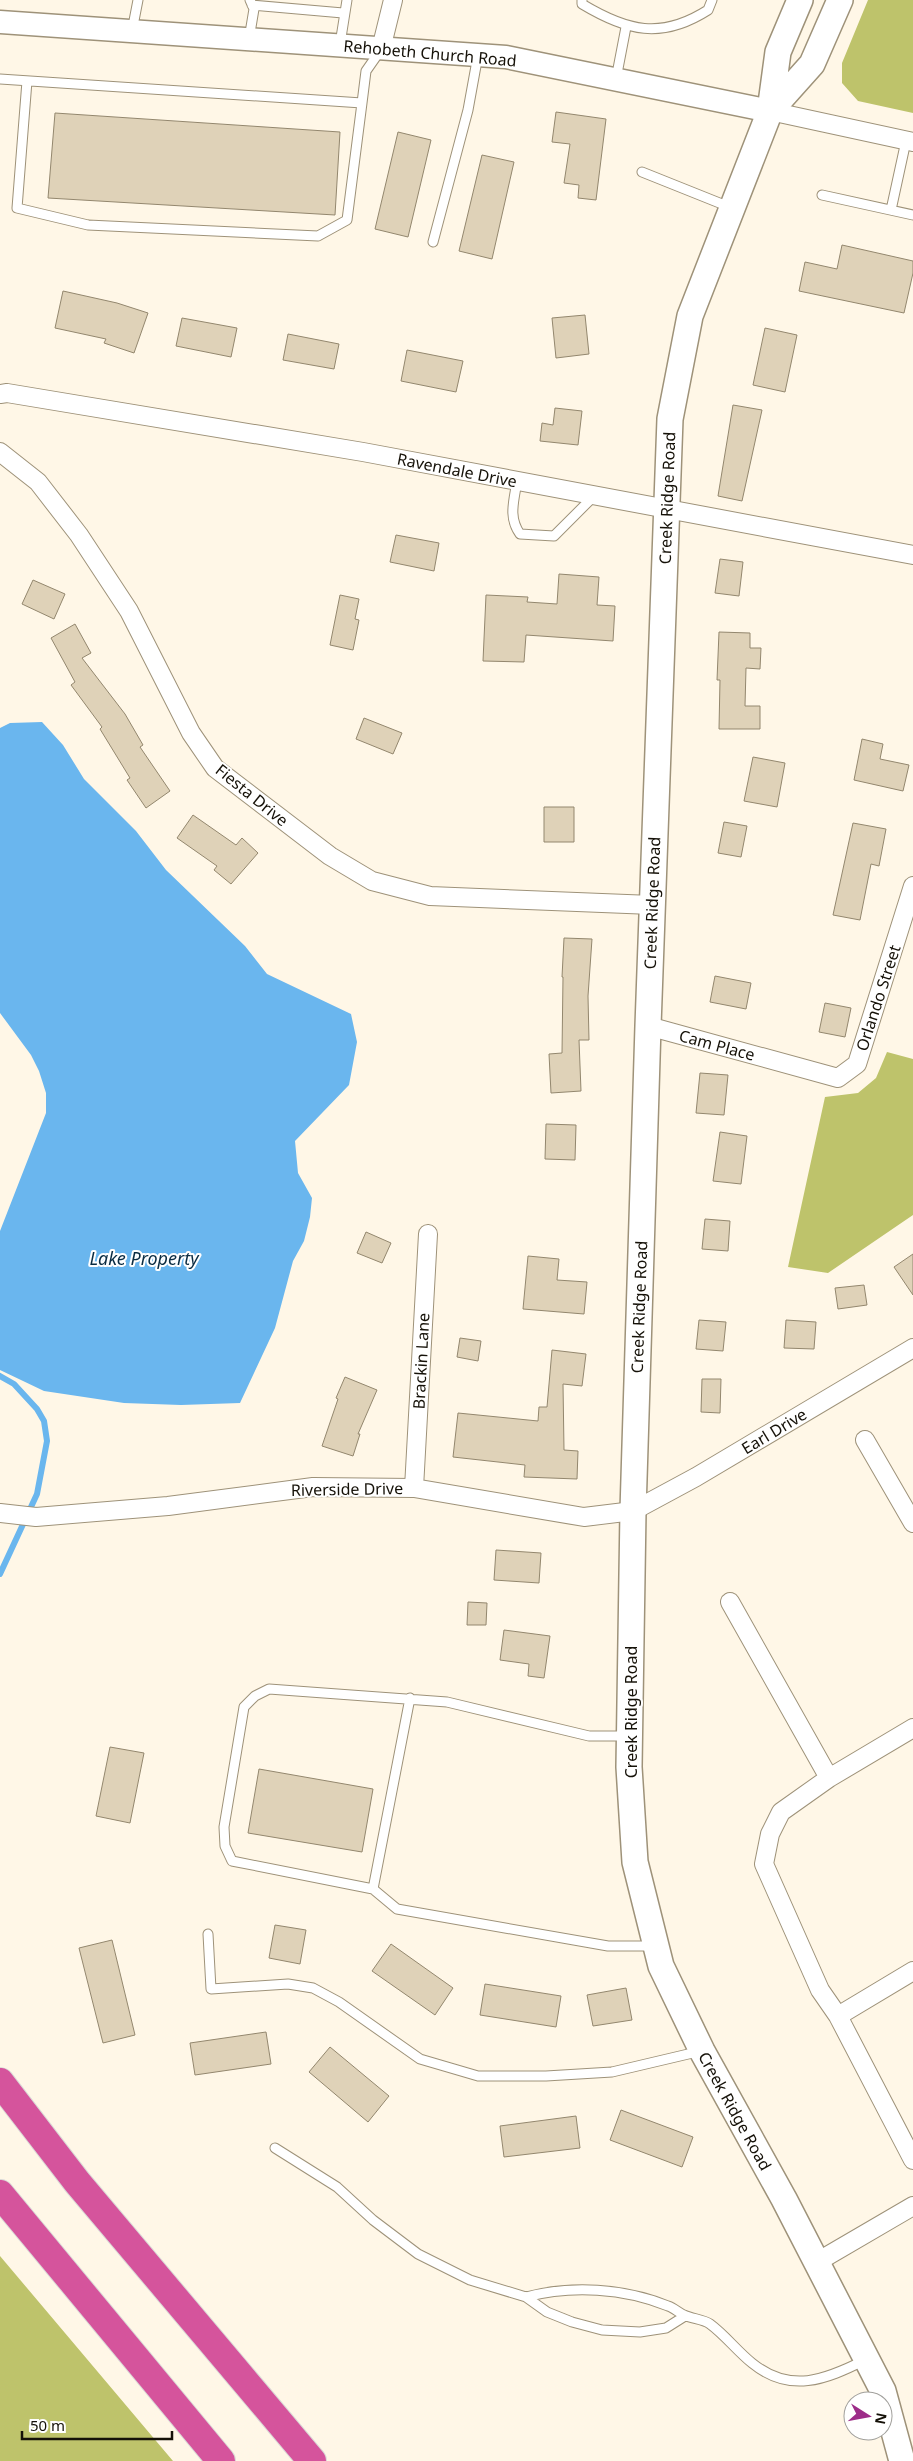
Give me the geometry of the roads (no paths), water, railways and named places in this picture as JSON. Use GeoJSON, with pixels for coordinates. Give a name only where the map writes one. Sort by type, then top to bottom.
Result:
{"type":"FeatureCollection","features":[{"type":"Feature","properties":{"kind":"highway"},"geometry":{"type":"LineString","coordinates":[[0,2082],[77,2182],[312,2461]]}},
{"type":"Feature","properties":{"kind":"highway"},"geometry":{"type":"LineString","coordinates":[[0,2194],[221,2461]]}},
{"type":"Feature","properties":{"kind":"main road","name":"Creek Ridge Road"},"geometry":{"type":"LineString","coordinates":[[800,0],[778,52],[770,111],[690,316],[670,419],[652,905],[633,1511],[629,1767],[635,1862],[661,1966],[702,2051],[817,2262],[883,2391],[902,2461]]}},
{"type":"Feature","properties":{"kind":"main road","name":"Creek Ridge Road"},"geometry":{"type":"LineString","coordinates":[[770,111],[812,64],[840,0]]}},
{"type":"Feature","properties":{"kind":"street"},"geometry":{"type":"LineString","coordinates":[[381,49],[393,0]]}},
{"type":"Feature","properties":{"kind":"street","name":"Rehobeth Church Road"},"geometry":{"type":"LineString","coordinates":[[0,22],[506,57],[770,111],[910,142]]}},
{"type":"Feature","properties":{"kind":"street","name":"Ravendale Drive"},"geometry":{"type":"LineString","coordinates":[[0,394],[16,395],[363,452],[913,555]]}},
{"type":"Feature","properties":{"kind":"street","name":"Fiesta Drive"},"geometry":{"type":"LineString","coordinates":[[0,452],[38,482],[79,535],[129,611],[191,733],[215,768],[330,856],[372,881],[430,896],[652,905]]}},
{"type":"Feature","properties":{"kind":"street","name":"Orlando Street"},"geometry":{"type":"LineString","coordinates":[[786,1064],[838,1078],[857,1064],[913,886]]}},
{"type":"Feature","properties":{"kind":"street","name":"Cam Place"},"geometry":{"type":"LineString","coordinates":[[648,1026],[786,1064]]}},
{"type":"Feature","properties":{"kind":"street","name":"Brackin Lane"},"geometry":{"type":"LineString","coordinates":[[414,1488],[428,1234]]}},
{"type":"Feature","properties":{"kind":"street","name":"Earl Drive"},"geometry":{"type":"LineString","coordinates":[[633,1511],[696,1477],[913,1348]]}},
{"type":"Feature","properties":{"kind":"street"},"geometry":{"type":"LineString","coordinates":[[866,1440],[913,1523]]}},
{"type":"Feature","properties":{"kind":"street","name":"Riverside Drive"},"geometry":{"type":"LineString","coordinates":[[0,1513],[36,1517],[168,1506],[313,1487],[414,1488],[584,1517],[633,1511]]}},
{"type":"Feature","properties":{"kind":"street"},"geometry":{"type":"LineString","coordinates":[[730,1602],[829,1778]]}},
{"type":"Feature","properties":{"kind":"street"},"geometry":{"type":"LineString","coordinates":[[913,1728],[829,1778],[781,1812],[770,1834],[764,1864],[820,1990],[838,2016],[913,2160]]}},
{"type":"Feature","properties":{"kind":"street"},"geometry":{"type":"LineString","coordinates":[[838,2016],[913,1971]]}},
{"type":"Feature","properties":{"kind":"street"},"geometry":{"type":"LineString","coordinates":[[817,2262],[913,2206]]}},
{"type":"Feature","properties":{"kind":"lane"},"geometry":{"type":"LineString","coordinates":[[132,31],[138,0]]}},
{"type":"Feature","properties":{"kind":"lane"},"geometry":{"type":"LineString","coordinates":[[340,46],[343,13],[347,0]]}},
{"type":"Feature","properties":{"kind":"lane"},"geometry":{"type":"LineString","coordinates":[[582,0],[582,4],[626,27],[668,28],[689,22],[708,10],[712,0]]}},
{"type":"Feature","properties":{"kind":"lane"},"geometry":{"type":"LineString","coordinates":[[251,2],[343,13]]}},
{"type":"Feature","properties":{"kind":"lane"},"geometry":{"type":"LineString","coordinates":[[249,40],[254,9],[251,2]]}},
{"type":"Feature","properties":{"kind":"lane"},"geometry":{"type":"LineString","coordinates":[[616,79],[626,27]]}},
{"type":"Feature","properties":{"kind":"lane"},"geometry":{"type":"LineString","coordinates":[[27,81],[17,208],[88,225],[318,236],[347,220],[366,71],[381,49]]}},
{"type":"Feature","properties":{"kind":"lane"},"geometry":{"type":"LineString","coordinates":[[433,242],[468,110],[478,55]]}},
{"type":"Feature","properties":{"kind":"lane"},"geometry":{"type":"LineString","coordinates":[[0,79],[362,103]]}},
{"type":"Feature","properties":{"kind":"lane"},"geometry":{"type":"LineString","coordinates":[[891,210],[910,142]]}},
{"type":"Feature","properties":{"kind":"lane"},"geometry":{"type":"LineString","coordinates":[[642,172],[732,208]]}},
{"type":"Feature","properties":{"kind":"lane"},"geometry":{"type":"LineString","coordinates":[[822,195],[913,215]]}},
{"type":"Feature","properties":{"kind":"lane"},"geometry":{"type":"LineString","coordinates":[[517,481],[512,515],[514,525],[520,534],[554,536],[594,496]]}},
{"type":"Feature","properties":{"kind":"lane"},"geometry":{"type":"LineString","coordinates":[[629,1736],[589,1736],[448,1702],[269,1689],[255,1696],[244,1707],[224,1827],[225,1846],[232,1861],[374,1889],[397,1909],[608,1946],[656,1946]]}},
{"type":"Feature","properties":{"kind":"lane"},"geometry":{"type":"LineString","coordinates":[[374,1889],[410,1698]]}},
{"type":"Feature","properties":{"kind":"lane"},"geometry":{"type":"LineString","coordinates":[[208,1934],[211,1989],[288,1984],[313,1988],[339,2002],[420,2058],[478,2076],[546,2076],[612,2072],[702,2051]]}},
{"type":"Feature","properties":{"kind":"lane"},"geometry":{"type":"LineString","coordinates":[[275,2148],[337,2187],[373,2220],[418,2254],[470,2280],[526,2297],[548,2312],[564,2319],[602,2330],[640,2332],[666,2328],[685,2316]]}},
{"type":"Feature","properties":{"kind":"lane"},"geometry":{"type":"LineString","coordinates":[[526,2297],[552,2290],[619,2292],[669,2306],[685,2316],[709,2323],[752,2363],[783,2381],[811,2381],[833,2376],[867,2359]]}},
{"type":"Feature","properties":{"kind":"water","name":"Lake Property"},"geometry":{"type":"Polygon","coordinates":[[[42,722],[63,745],[84,779],[136,831],[166,870],[245,946],[267,974],[351,1014],[357,1042],[349,1085],[295,1141],[298,1173],[312,1198],[310,1217],[304,1241],[293,1261],[275,1328],[240,1403],[181,1405],[124,1403],[44,1391],[0,1370],[0,1231],[46,1113],[46,1093],[39,1071],[31,1055],[0,1013],[0,728],[10,723],[42,722]]]}},
{"type":"Feature","properties":{"kind":"waterway"},"geometry":{"type":"LineString","coordinates":[[0,1376],[14,1384],[37,1409],[44,1421],[47,1441],[37,1494],[0,1574]]}}]}
